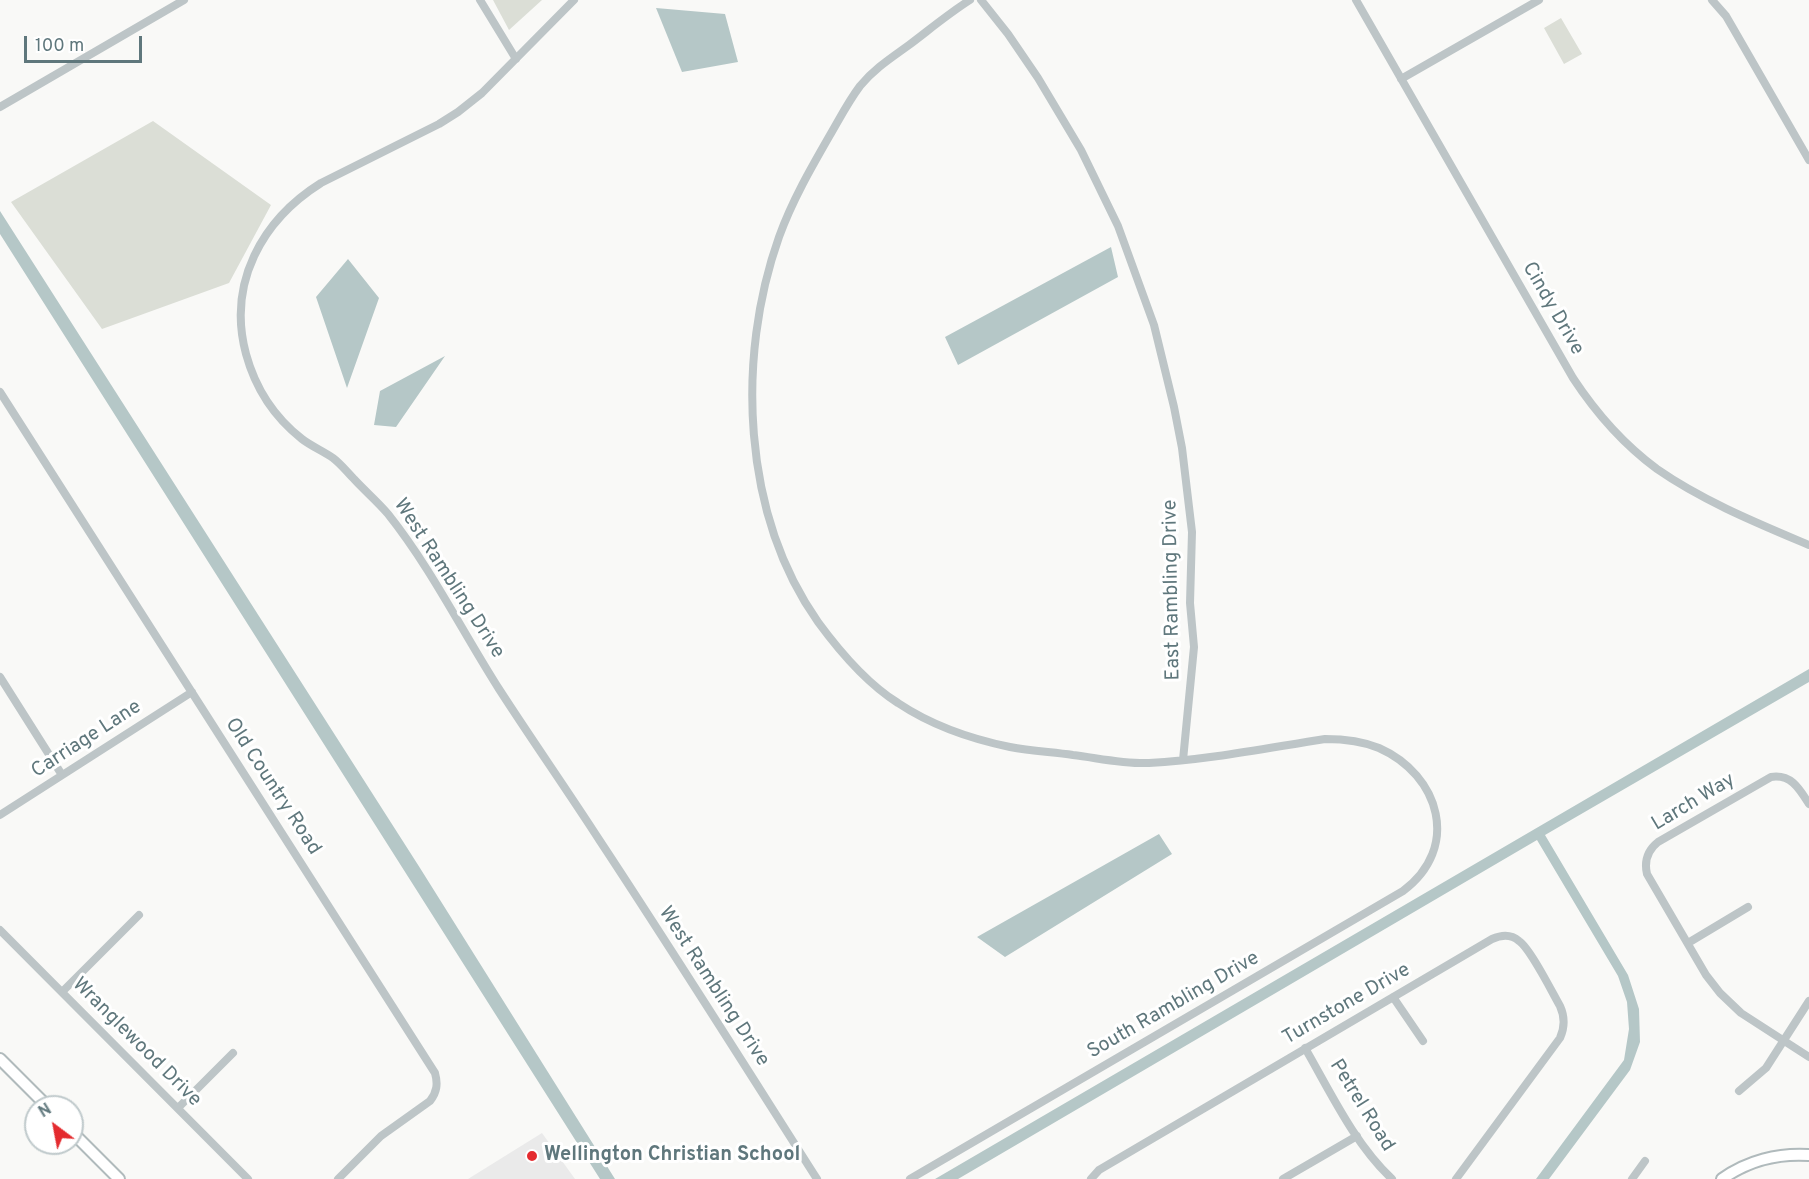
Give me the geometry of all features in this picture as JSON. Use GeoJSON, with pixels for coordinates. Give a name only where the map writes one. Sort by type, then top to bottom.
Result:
{"type":"FeatureCollection","features":[{"type":"Feature","properties":{"kind":"street"},"geometry":{"type":"LineString","coordinates":[[0,107],[184,0]]}},
{"type":"Feature","properties":{"kind":"street"},"geometry":{"type":"LineString","coordinates":[[480,0],[516,59],[573,0]]}},
{"type":"Feature","properties":{"kind":"street"},"geometry":{"type":"LineString","coordinates":[[970,0],[884,62],[862,84],[845,107],[802,183],[779,237],[763,293],[752,384],[755,443],[773,530],[800,593],[828,635],[861,673],[897,703],[930,721],[971,737],[1012,748],[1122,762],[1183,760]]}},
{"type":"Feature","properties":{"kind":"street","name":"East Rambling Drive"},"geometry":{"type":"LineString","coordinates":[[981,0],[1038,78],[1081,150],[1122,236],[1154,325],[1178,427],[1192,532],[1190,603],[1194,647],[1183,760]]}},
{"type":"Feature","properties":{"kind":"street","name":"Cindy Drive"},"geometry":{"type":"LineString","coordinates":[[1356,0],[1573,378],[1602,418],[1637,453],[1677,482],[1714,502],[1809,545]]}},
{"type":"Feature","properties":{"kind":"street"},"geometry":{"type":"LineString","coordinates":[[1401,79],[1539,0]]}},
{"type":"Feature","properties":{"kind":"street"},"geometry":{"type":"LineString","coordinates":[[1712,0],[1726,16],[1809,160]]}},
{"type":"Feature","properties":{"kind":"street","name":"West Rambling Drive"},"geometry":{"type":"LineString","coordinates":[[516,59],[482,93],[458,112],[439,124],[321,183],[305,193],[272,225],[253,258],[245,282],[241,313],[245,351],[255,380],[273,411],[300,438],[334,459],[390,517],[436,584],[498,687],[606,849],[817,1179]]}},
{"type":"Feature","properties":{"kind":"street","name":"Old Country Road"},"geometry":{"type":"LineString","coordinates":[[0,392],[435,1073],[437,1085],[430,1101],[381,1136],[338,1179]]}},
{"type":"Feature","properties":{"kind":"street"},"geometry":{"type":"LineString","coordinates":[[0,677],[62,775]]}},
{"type":"Feature","properties":{"kind":"street","name":"Carriage Lane"},"geometry":{"type":"LineString","coordinates":[[0,815],[192,692]]}},
{"type":"Feature","properties":{"kind":"street","name":"South Rambling Drive"},"geometry":{"type":"LineString","coordinates":[[910,1179],[1403,891],[1413,884],[1431,861],[1436,845],[1437,818],[1433,801],[1419,779],[1404,764],[1393,756],[1367,744],[1325,739],[1183,760]]}},
{"type":"Feature","properties":{"kind":"street","name":"Larch Way"},"geometry":{"type":"LineString","coordinates":[[1809,804],[1796,784],[1783,777],[1771,777],[1653,846],[1646,862],[1647,873],[1712,984],[1732,1006],[1809,1057]]}},
{"type":"Feature","properties":{"kind":"street"},"geometry":{"type":"LineString","coordinates":[[1688,943],[1748,907]]}},
{"type":"Feature","properties":{"kind":"street"},"geometry":{"type":"LineString","coordinates":[[62,992],[139,915]]}},
{"type":"Feature","properties":{"kind":"street","name":"Wranglewood Drive"},"geometry":{"type":"LineString","coordinates":[[0,930],[248,1179]]}},
{"type":"Feature","properties":{"kind":"street","name":"Turnstone Drive"},"geometry":{"type":"LineString","coordinates":[[1091,1179],[1099,1170],[1492,939],[1509,936],[1524,945],[1563,1011],[1564,1028],[1560,1038],[1456,1179]]}},
{"type":"Feature","properties":{"kind":"street"},"geometry":{"type":"LineString","coordinates":[[1393,997],[1423,1041]]}},
{"type":"Feature","properties":{"kind":"street"},"geometry":{"type":"LineString","coordinates":[[1739,1091],[1766,1068],[1809,1001]]}},
{"type":"Feature","properties":{"kind":"street","name":"Petrel Road"},"geometry":{"type":"LineString","coordinates":[[1305,1048],[1368,1154],[1392,1179]]}},
{"type":"Feature","properties":{"kind":"street"},"geometry":{"type":"LineString","coordinates":[[177,1108],[233,1053]]}},
{"type":"Feature","properties":{"kind":"street"},"geometry":{"type":"LineString","coordinates":[[0,1059],[36,1095]]}},
{"type":"Feature","properties":{"kind":"street"},"geometry":{"type":"LineString","coordinates":[[1283,1179],[1357,1136]]}},
{"type":"Feature","properties":{"kind":"street"},"geometry":{"type":"LineString","coordinates":[[84,1144],[119,1179]]}},
{"type":"Feature","properties":{"kind":"street"},"geometry":{"type":"LineString","coordinates":[[1722,1179],[1764,1159],[1788,1155],[1809,1155]]}},
{"type":"Feature","properties":{"kind":"street"},"geometry":{"type":"LineString","coordinates":[[1632,1179],[1645,1161]]}},
{"type":"Feature","properties":{"kind":"shaded area"},"geometry":{"type":"Polygon","coordinates":[[[493,0],[542,0],[509,30],[493,0]]]}},
{"type":"Feature","properties":{"kind":"shaded area"},"geometry":{"type":"Polygon","coordinates":[[[656,8],[725,14],[738,62],[682,72],[656,8]]]}},
{"type":"Feature","properties":{"kind":"shaded area"},"geometry":{"type":"Polygon","coordinates":[[[1561,18],[1582,54],[1564,64],[1544,28],[1561,18]]]}},
{"type":"Feature","properties":{"kind":"shaded area"},"geometry":{"type":"Polygon","coordinates":[[[153,121],[271,205],[229,283],[102,329],[11,202],[153,121]]]}},
{"type":"Feature","properties":{"kind":"shaded area"},"geometry":{"type":"Polygon","coordinates":[[[0,211],[420,868],[615,1179],[600,1179],[0,234],[0,211]]]}},
{"type":"Feature","properties":{"kind":"shaded area"},"geometry":{"type":"Polygon","coordinates":[[[1111,247],[1118,277],[958,365],[945,337],[1111,247]]]}},
{"type":"Feature","properties":{"kind":"shaded area"},"geometry":{"type":"Polygon","coordinates":[[[348,259],[379,298],[347,388],[316,297],[348,259]]]}},
{"type":"Feature","properties":{"kind":"shaded area"},"geometry":{"type":"Polygon","coordinates":[[[445,356],[396,427],[374,425],[380,391],[445,356]]]}},
{"type":"Feature","properties":{"kind":"shaded area"},"geometry":{"type":"Polygon","coordinates":[[[1809,669],[1809,682],[1545,835],[1628,975],[1639,1009],[1640,1042],[1630,1070],[1549,1179],[1536,1179],[1624,1060],[1629,1029],[1627,1002],[1618,976],[1537,840],[958,1179],[935,1179],[1809,669]]]}},
{"type":"Feature","properties":{"kind":"shaded area"},"geometry":{"type":"Polygon","coordinates":[[[1159,834],[1172,854],[1005,957],[977,937],[1159,834]]]}},
{"type":"Feature","properties":{"kind":"shaded area","name":"Wellington Christian School"},"geometry":{"type":"Polygon","coordinates":[[[542,1133],[575,1179],[468,1179],[542,1133]]]}},
{"type":"Feature","properties":{"kind":"place","name":"Wellington Christian School"},"geometry":{"type":"Point","coordinates":[532,1156]}}]}
